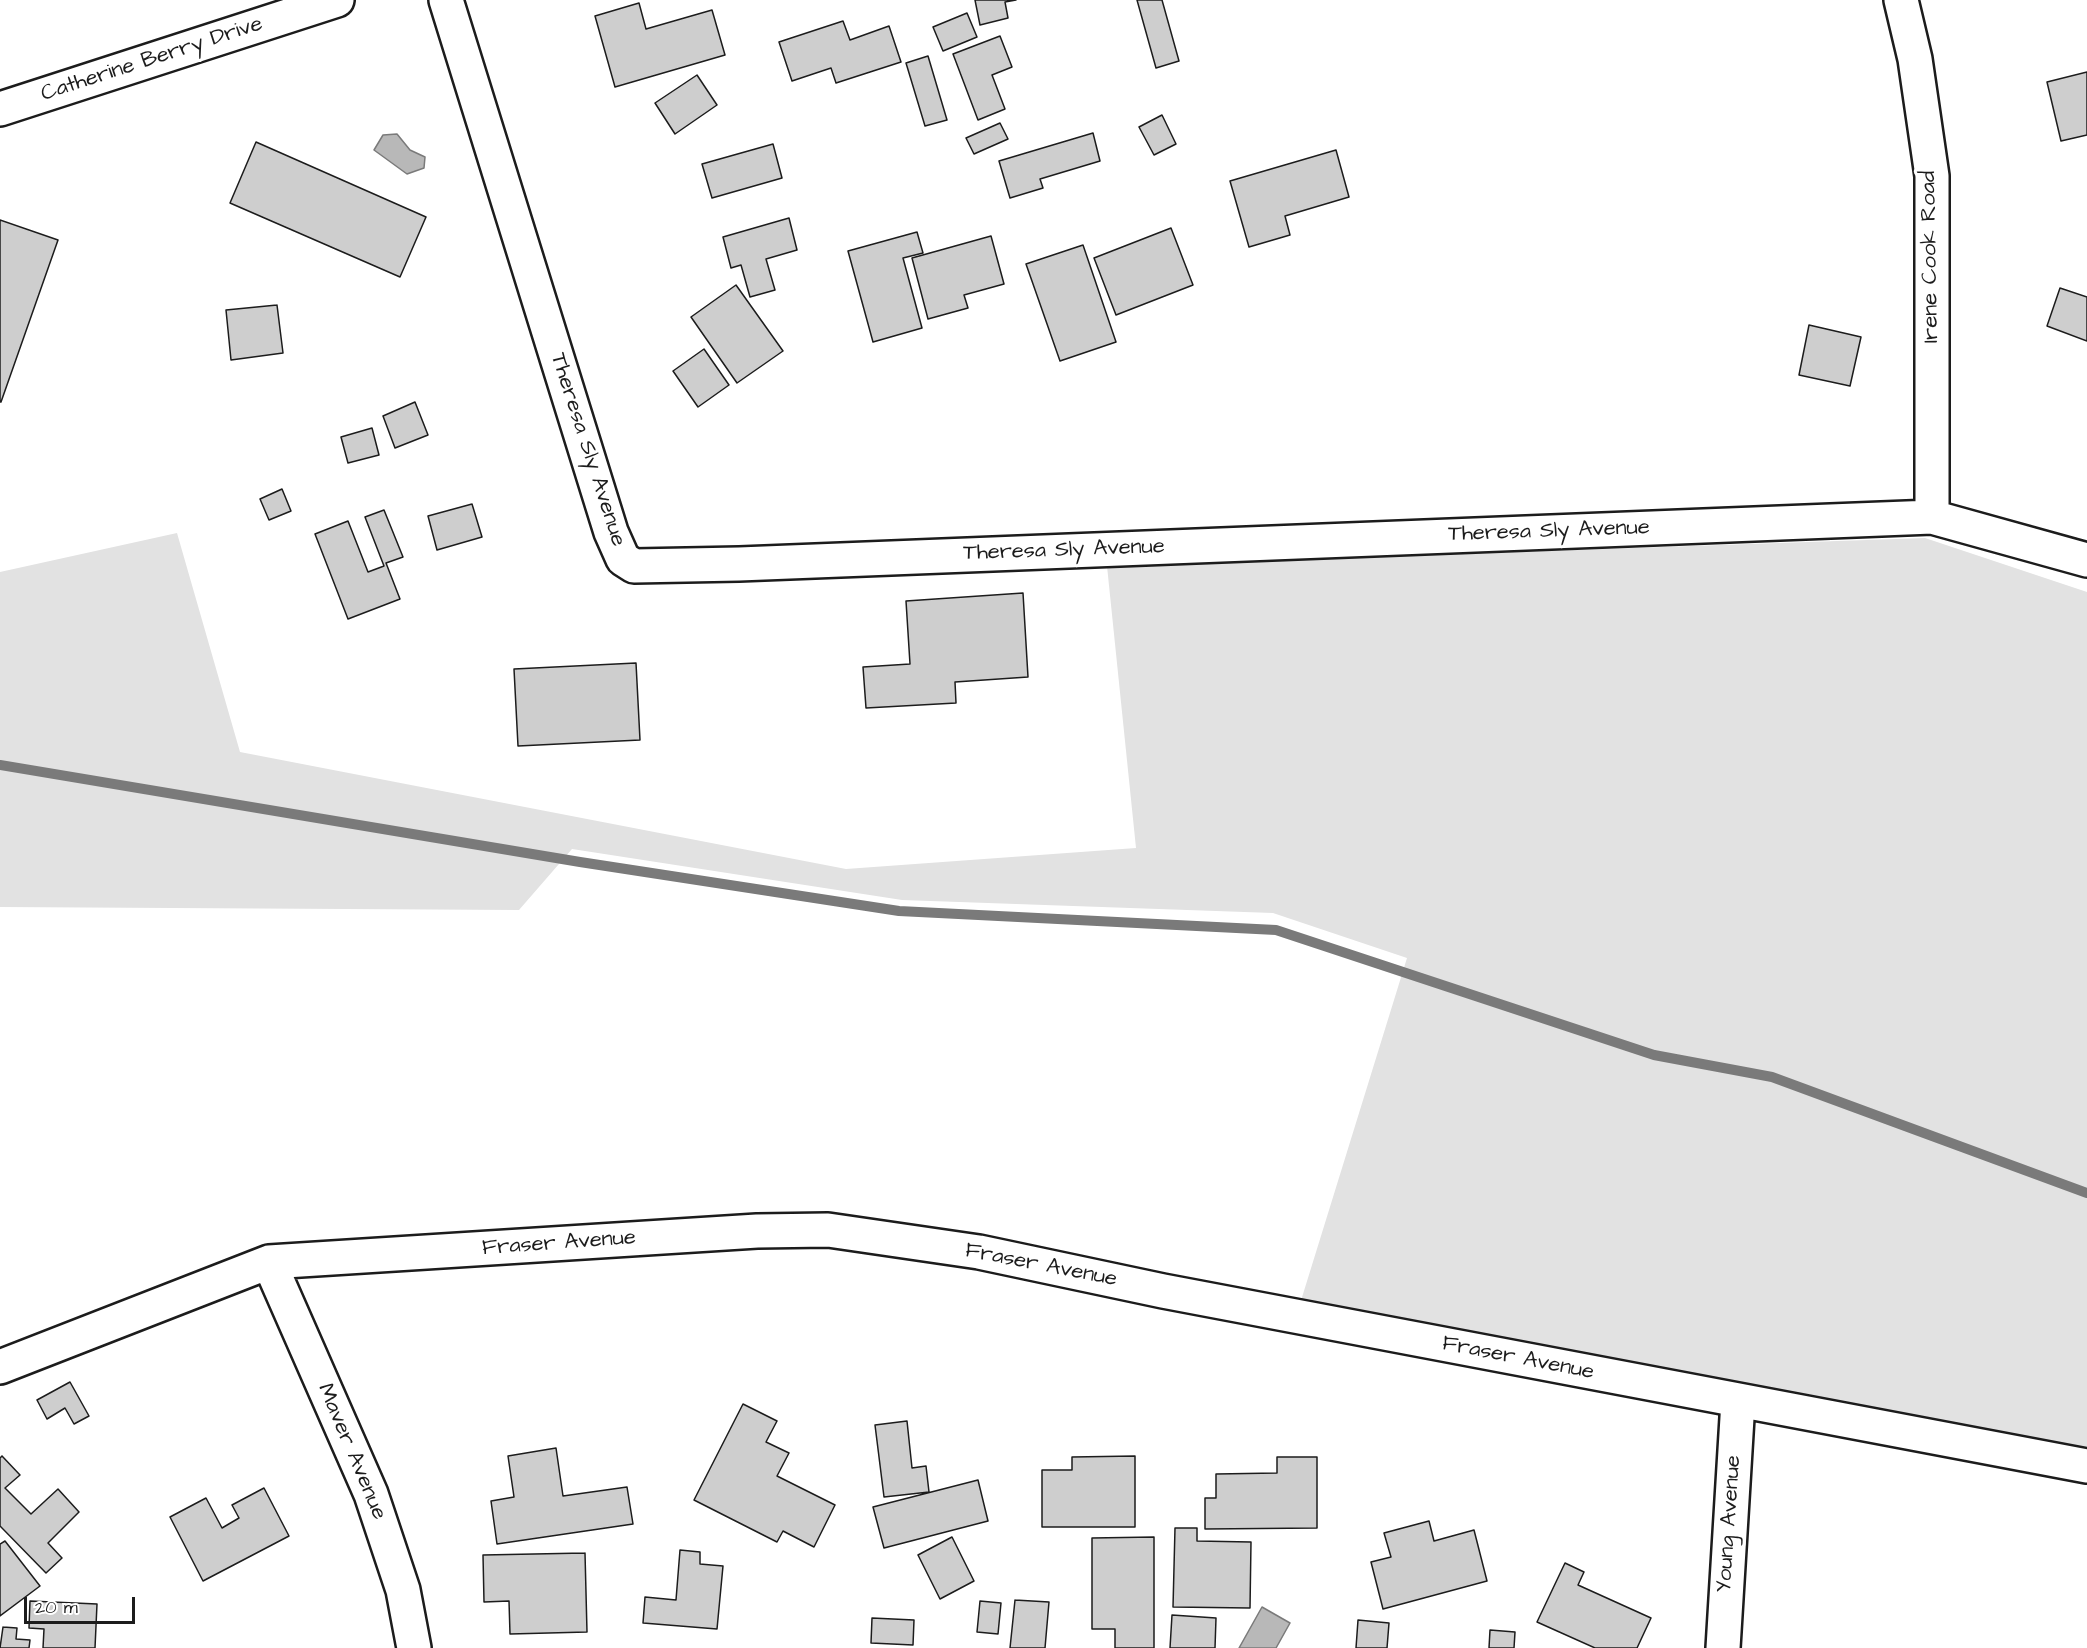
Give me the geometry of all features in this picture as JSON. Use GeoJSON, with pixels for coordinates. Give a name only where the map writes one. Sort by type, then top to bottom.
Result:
{"type":"FeatureCollection","features":[{"type":"Feature","properties":{"kind":"street","name":"Catherine Berry Drive"},"geometry":{"type":"LineString","coordinates":[[0,109],[338,0]]}},
{"type":"Feature","properties":{"kind":"street","name":"Theresa Sly Avenue"},"geometry":{"type":"LineString","coordinates":[[446,0],[611,532],[623,559],[634,566],[775,563],[1932,517],[2087,560]]}},
{"type":"Feature","properties":{"kind":"street","name":"Irene Cook Road"},"geometry":{"type":"LineString","coordinates":[[1901,0],[1916,59],[1932,176],[1932,517]]}},
{"type":"Feature","properties":{"kind":"street","name":"Fraser Avenue"},"geometry":{"type":"LineString","coordinates":[[0,1367],[269,1262],[758,1231],[828,1230],[979,1252],[1163,1292],[2087,1466]]}},
{"type":"Feature","properties":{"kind":"street","name":"Maver Avenue"},"geometry":{"type":"LineString","coordinates":[[269,1262],[371,1494],[404,1590],[414,1648]]}},
{"type":"Feature","properties":{"kind":"street","name":"Young Avenue"},"geometry":{"type":"LineString","coordinates":[[1723,1648],[1738,1401]]}},
{"type":"Feature","properties":{"kind":"shaded area"},"geometry":{"type":"Polygon","coordinates":[[[397,134],[410,150],[425,157],[424,168],[407,174],[374,150],[383,135],[397,134]]]}},
{"type":"Feature","properties":{"kind":"shaded area"},"geometry":{"type":"Polygon","coordinates":[[[177,533],[240,752],[846,869],[1136,848],[1107,566],[1925,538],[2087,592],[2087,1455],[1299,1307],[1407,958],[1273,913],[902,900],[572,849],[519,910],[0,907],[0,572],[177,533]]]}},
{"type":"Feature","properties":{"kind":"shaded area"},"geometry":{"type":"Polygon","coordinates":[[[1262,1607],[1290,1623],[1276,1648],[1239,1648],[1262,1607]]]}},
{"type":"Feature","properties":{"kind":"building"},"geometry":{"type":"Polygon","coordinates":[[[975,0],[1016,0],[1005,2],[1008,18],[980,25],[975,0]]]}},
{"type":"Feature","properties":{"kind":"building"},"geometry":{"type":"Polygon","coordinates":[[[1137,0],[1162,0],[1179,61],[1156,68],[1137,0]]]}},
{"type":"Feature","properties":{"kind":"building"},"geometry":{"type":"Polygon","coordinates":[[[639,3],[646,29],[712,10],[725,55],[615,87],[595,16],[639,3]]]}},
{"type":"Feature","properties":{"kind":"building"},"geometry":{"type":"Polygon","coordinates":[[[967,13],[977,37],[943,51],[933,27],[967,13]]]}},
{"type":"Feature","properties":{"kind":"building"},"geometry":{"type":"Polygon","coordinates":[[[843,21],[850,40],[889,26],[901,62],[836,83],[831,68],[792,81],[779,42],[843,21]]]}},
{"type":"Feature","properties":{"kind":"building"},"geometry":{"type":"Polygon","coordinates":[[[1000,36],[1012,67],[992,75],[1005,109],[978,120],[953,54],[1000,36]]]}},
{"type":"Feature","properties":{"kind":"building"},"geometry":{"type":"Polygon","coordinates":[[[928,56],[947,120],[925,126],[906,63],[928,56]]]}},
{"type":"Feature","properties":{"kind":"building"},"geometry":{"type":"Polygon","coordinates":[[[2087,72],[2087,135],[2061,141],[2047,82],[2087,72]]]}},
{"type":"Feature","properties":{"kind":"building"},"geometry":{"type":"Polygon","coordinates":[[[697,75],[717,105],[675,134],[655,103],[697,75]]]}},
{"type":"Feature","properties":{"kind":"building"},"geometry":{"type":"Polygon","coordinates":[[[1162,115],[1176,144],[1154,155],[1139,127],[1162,115]]]}},
{"type":"Feature","properties":{"kind":"building"},"geometry":{"type":"Polygon","coordinates":[[[1000,123],[1008,139],[974,154],[966,138],[1000,123]]]}},
{"type":"Feature","properties":{"kind":"building"},"geometry":{"type":"Polygon","coordinates":[[[1093,133],[1100,161],[1040,179],[1043,188],[1010,198],[999,161],[1093,133]]]}},
{"type":"Feature","properties":{"kind":"building"},"geometry":{"type":"Polygon","coordinates":[[[256,142],[426,217],[400,277],[230,203],[256,142]]]}},
{"type":"Feature","properties":{"kind":"building"},"geometry":{"type":"Polygon","coordinates":[[[773,144],[782,178],[712,198],[702,164],[773,144]]]}},
{"type":"Feature","properties":{"kind":"building"},"geometry":{"type":"Polygon","coordinates":[[[1336,150],[1349,197],[1285,216],[1290,235],[1249,247],[1230,181],[1336,150]]]}},
{"type":"Feature","properties":{"kind":"building"},"geometry":{"type":"Polygon","coordinates":[[[789,218],[797,250],[766,259],[775,290],[750,297],[741,265],[731,268],[723,237],[789,218]]]}},
{"type":"Feature","properties":{"kind":"building"},"geometry":{"type":"Polygon","coordinates":[[[0,220],[58,240],[1,402],[0,402],[0,220]]]}},
{"type":"Feature","properties":{"kind":"building"},"geometry":{"type":"Polygon","coordinates":[[[1171,228],[1193,285],[1116,315],[1094,258],[1171,228]]]}},
{"type":"Feature","properties":{"kind":"building"},"geometry":{"type":"Polygon","coordinates":[[[917,232],[923,253],[903,258],[922,328],[873,342],[848,251],[917,232]]]}},
{"type":"Feature","properties":{"kind":"building"},"geometry":{"type":"Polygon","coordinates":[[[991,236],[1004,284],[964,295],[968,308],[928,319],[912,258],[991,236]]]}},
{"type":"Feature","properties":{"kind":"building"},"geometry":{"type":"Polygon","coordinates":[[[1083,245],[1116,342],[1060,361],[1026,264],[1083,245]]]}},
{"type":"Feature","properties":{"kind":"building"},"geometry":{"type":"Polygon","coordinates":[[[736,285],[783,351],[737,383],[691,317],[736,285]]]}},
{"type":"Feature","properties":{"kind":"building"},"geometry":{"type":"Polygon","coordinates":[[[2060,288],[2087,297],[2087,341],[2047,326],[2060,288]]]}},
{"type":"Feature","properties":{"kind":"building"},"geometry":{"type":"Polygon","coordinates":[[[277,305],[283,353],[231,360],[226,310],[277,305]]]}},
{"type":"Feature","properties":{"kind":"building"},"geometry":{"type":"Polygon","coordinates":[[[1809,325],[1861,337],[1850,386],[1799,375],[1809,325]]]}},
{"type":"Feature","properties":{"kind":"building"},"geometry":{"type":"Polygon","coordinates":[[[704,349],[729,385],[698,407],[673,371],[704,349]]]}},
{"type":"Feature","properties":{"kind":"building"},"geometry":{"type":"Polygon","coordinates":[[[415,402],[428,435],[395,448],[383,416],[415,402]]]}},
{"type":"Feature","properties":{"kind":"building"},"geometry":{"type":"Polygon","coordinates":[[[372,428],[379,455],[348,463],[341,437],[372,428]]]}},
{"type":"Feature","properties":{"kind":"building"},"geometry":{"type":"Polygon","coordinates":[[[282,489],[291,511],[269,520],[260,499],[282,489]]]}},
{"type":"Feature","properties":{"kind":"building"},"geometry":{"type":"Polygon","coordinates":[[[472,504],[482,537],[437,550],[428,516],[472,504]]]}},
{"type":"Feature","properties":{"kind":"building"},"geometry":{"type":"Polygon","coordinates":[[[384,510],[403,557],[386,563],[400,599],[348,619],[315,534],[348,521],[368,572],[384,566],[365,517],[384,510]]]}},
{"type":"Feature","properties":{"kind":"building"},"geometry":{"type":"Polygon","coordinates":[[[1023,593],[1028,677],[955,682],[956,703],[866,708],[863,667],[910,664],[906,601],[1023,593]]]}},
{"type":"Feature","properties":{"kind":"building"},"geometry":{"type":"Polygon","coordinates":[[[636,663],[640,740],[518,746],[514,669],[636,663]]]}},
{"type":"Feature","properties":{"kind":"building"},"geometry":{"type":"Polygon","coordinates":[[[70,1382],[89,1416],[74,1424],[65,1408],[47,1419],[37,1400],[70,1382]]]}},
{"type":"Feature","properties":{"kind":"building"},"geometry":{"type":"Polygon","coordinates":[[[743,1404],[777,1421],[766,1442],[789,1453],[777,1476],[835,1505],[814,1547],[783,1531],[777,1542],[694,1500],[743,1404]]]}},
{"type":"Feature","properties":{"kind":"building"},"geometry":{"type":"Polygon","coordinates":[[[907,1421],[912,1468],[926,1466],[929,1492],[884,1497],[875,1425],[907,1421]]]}},
{"type":"Feature","properties":{"kind":"building"},"geometry":{"type":"Polygon","coordinates":[[[556,1448],[563,1496],[627,1487],[633,1524],[497,1544],[491,1501],[514,1497],[508,1456],[556,1448]]]}},
{"type":"Feature","properties":{"kind":"building"},"geometry":{"type":"Polygon","coordinates":[[[2,1456],[20,1475],[5,1488],[31,1514],[58,1489],[79,1512],[48,1543],[62,1558],[46,1573],[0,1526],[0,1458],[2,1456]]]}},
{"type":"Feature","properties":{"kind":"building"},"geometry":{"type":"Polygon","coordinates":[[[1135,1456],[1135,1527],[1042,1527],[1042,1470],[1072,1470],[1072,1457],[1135,1456]]]}},
{"type":"Feature","properties":{"kind":"building"},"geometry":{"type":"Polygon","coordinates":[[[1277,1457],[1317,1457],[1317,1528],[1205,1529],[1205,1498],[1216,1498],[1216,1474],[1277,1473],[1277,1457]]]}},
{"type":"Feature","properties":{"kind":"building"},"geometry":{"type":"Polygon","coordinates":[[[978,1480],[988,1521],[884,1548],[873,1507],[978,1480]]]}},
{"type":"Feature","properties":{"kind":"building"},"geometry":{"type":"Polygon","coordinates":[[[264,1488],[289,1536],[203,1581],[170,1517],[206,1498],[222,1528],[239,1518],[232,1505],[264,1488]]]}},
{"type":"Feature","properties":{"kind":"building"},"geometry":{"type":"Polygon","coordinates":[[[1429,1521],[1434,1541],[1474,1530],[1487,1581],[1383,1609],[1371,1562],[1391,1557],[1384,1533],[1429,1521]]]}},
{"type":"Feature","properties":{"kind":"building"},"geometry":{"type":"Polygon","coordinates":[[[1175,1528],[1197,1528],[1197,1541],[1251,1542],[1250,1608],[1173,1607],[1175,1528]]]}},
{"type":"Feature","properties":{"kind":"building"},"geometry":{"type":"Polygon","coordinates":[[[952,1537],[974,1581],[940,1599],[918,1555],[952,1537]]]}},
{"type":"Feature","properties":{"kind":"building"},"geometry":{"type":"Polygon","coordinates":[[[1154,1537],[1154,1648],[1115,1648],[1115,1629],[1092,1629],[1092,1538],[1154,1537]]]}},
{"type":"Feature","properties":{"kind":"building"},"geometry":{"type":"Polygon","coordinates":[[[5,1541],[40,1586],[0,1616],[0,1544],[5,1541]]]}},
{"type":"Feature","properties":{"kind":"building"},"geometry":{"type":"Polygon","coordinates":[[[680,1550],[700,1552],[700,1564],[723,1566],[717,1629],[643,1623],[645,1597],[676,1600],[680,1550]]]}},
{"type":"Feature","properties":{"kind":"building"},"geometry":{"type":"Polygon","coordinates":[[[585,1553],[587,1632],[510,1634],[509,1601],[484,1602],[483,1555],[585,1553]]]}},
{"type":"Feature","properties":{"kind":"building"},"geometry":{"type":"Polygon","coordinates":[[[1565,1563],[1584,1572],[1578,1585],[1651,1618],[1637,1648],[1595,1648],[1537,1622],[1565,1563]]]}},
{"type":"Feature","properties":{"kind":"building"},"geometry":{"type":"Polygon","coordinates":[[[1015,1600],[1049,1602],[1045,1648],[1010,1648],[1015,1600]]]}},
{"type":"Feature","properties":{"kind":"building"},"geometry":{"type":"Polygon","coordinates":[[[30,1601],[97,1604],[95,1648],[43,1648],[44,1629],[29,1628],[30,1601]]]}},
{"type":"Feature","properties":{"kind":"building"},"geometry":{"type":"Polygon","coordinates":[[[980,1601],[1001,1603],[998,1634],[977,1632],[980,1601]]]}},
{"type":"Feature","properties":{"kind":"building"},"geometry":{"type":"Polygon","coordinates":[[[1172,1615],[1216,1618],[1215,1648],[1170,1648],[1172,1615]]]}},
{"type":"Feature","properties":{"kind":"building"},"geometry":{"type":"Polygon","coordinates":[[[872,1618],[914,1620],[913,1645],[871,1643],[872,1618]]]}},
{"type":"Feature","properties":{"kind":"building"},"geometry":{"type":"Polygon","coordinates":[[[1358,1620],[1389,1623],[1387,1648],[1356,1648],[1358,1620]]]}},
{"type":"Feature","properties":{"kind":"building"},"geometry":{"type":"Polygon","coordinates":[[[3,1627],[17,1628],[16,1639],[30,1640],[29,1648],[0,1648],[3,1627]]]}},
{"type":"Feature","properties":{"kind":"building"},"geometry":{"type":"Polygon","coordinates":[[[1490,1630],[1515,1632],[1514,1648],[1489,1648],[1490,1630]]]}},
{"type":"Feature","properties":{"kind":"waterway"},"geometry":{"type":"LineString","coordinates":[[0,765],[580,862],[899,911],[1276,930],[1654,1055],[1772,1077],[2087,1193]]}}]}
